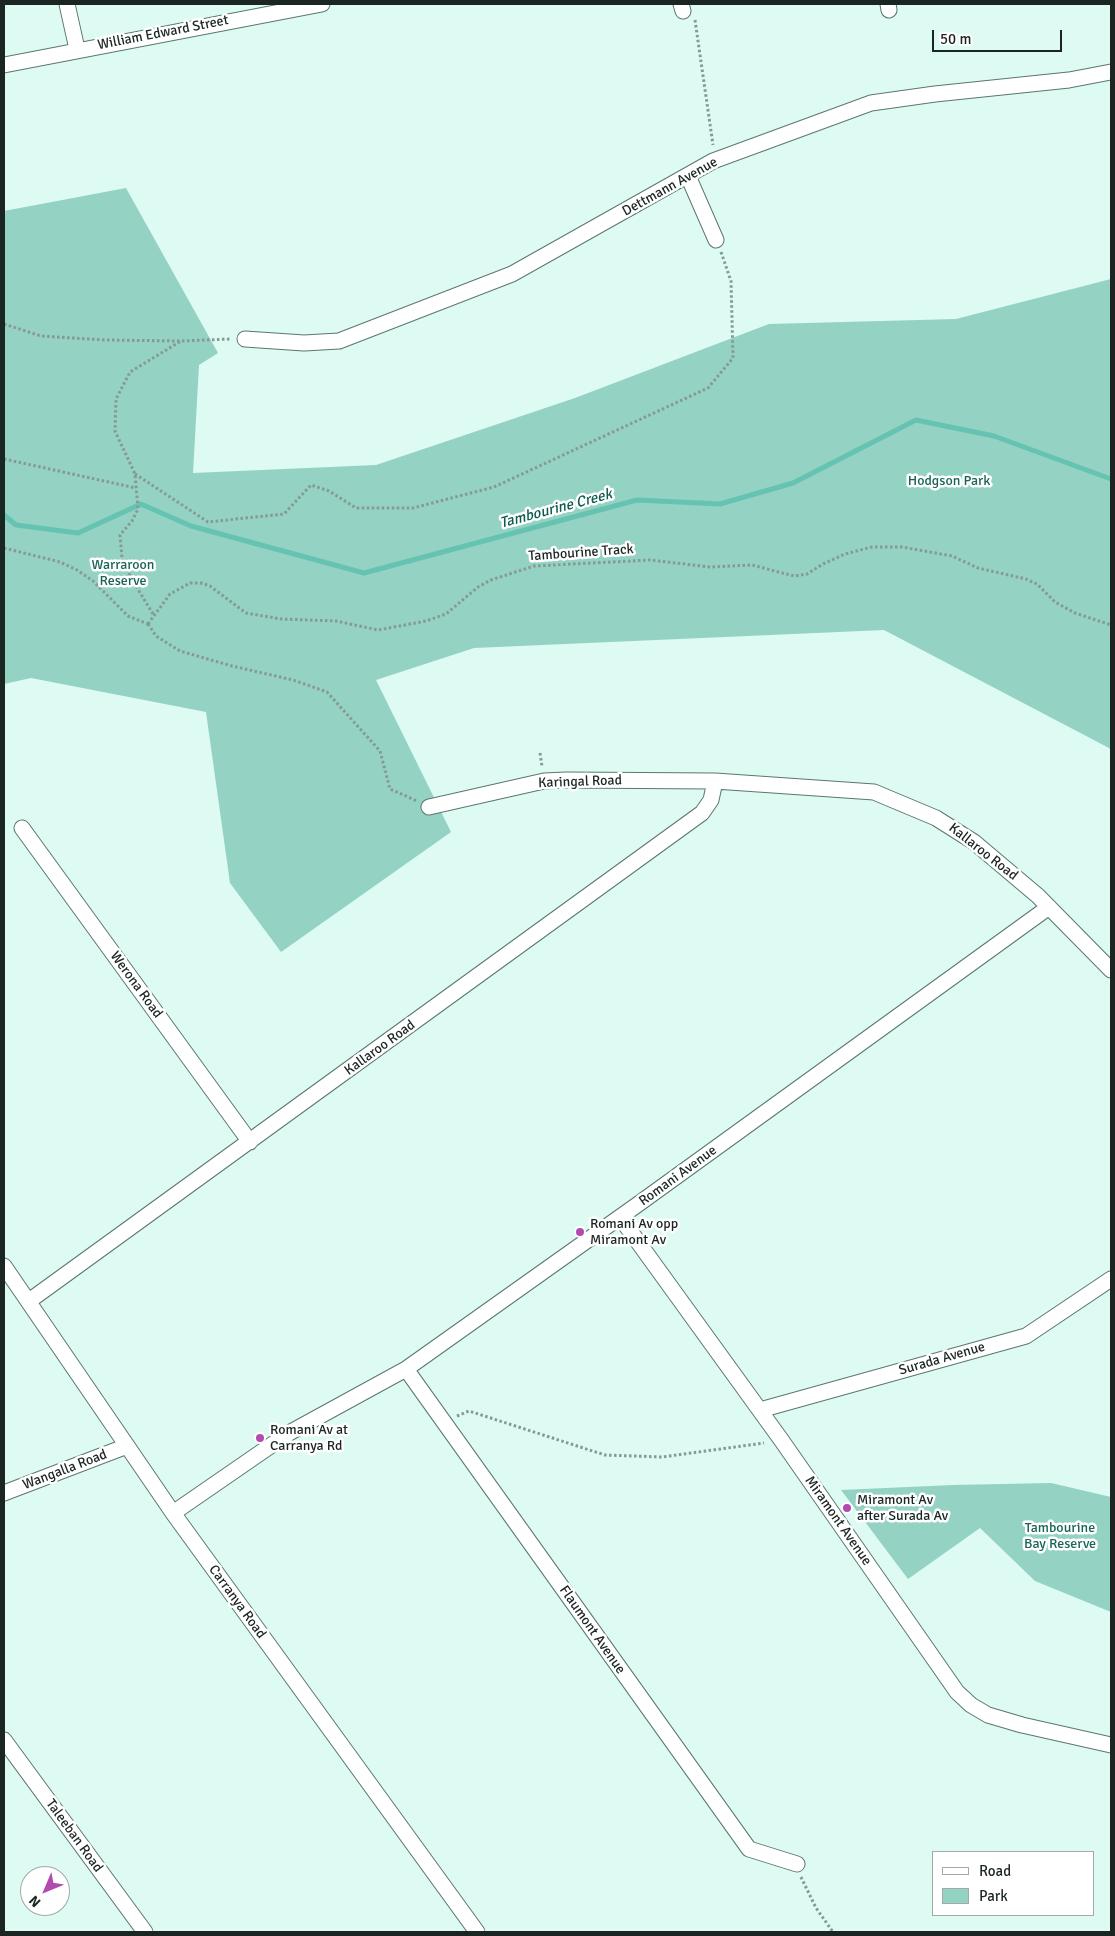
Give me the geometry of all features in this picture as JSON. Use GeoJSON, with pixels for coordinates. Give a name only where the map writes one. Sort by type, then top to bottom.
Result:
{"type":"FeatureCollection","features":[{"type":"Feature","properties":{"kind":"street"},"geometry":{"type":"LineString","coordinates":[[67,4],[77,50]]}},
{"type":"Feature","properties":{"kind":"street","name":"William Edward Street"},"geometry":{"type":"LineString","coordinates":[[4,65],[270,8],[322,4]]}},
{"type":"Feature","properties":{"kind":"street","name":"Dettmann Avenue"},"geometry":{"type":"LineString","coordinates":[[245,339],[304,342],[339,341],[512,274],[715,160],[871,103],[935,94],[1069,80],[1111,72]]}},
{"type":"Feature","properties":{"kind":"street"},"geometry":{"type":"LineString","coordinates":[[688,176],[716,240]]}},
{"type":"Feature","properties":{"kind":"street","name":"Karingal Road"},"geometry":{"type":"LineString","coordinates":[[429,807],[544,781],[735,783]]}},
{"type":"Feature","properties":{"kind":"street","name":"Kallaroo Road"},"geometry":{"type":"LineString","coordinates":[[29,1301],[702,813],[711,800],[715,782]]}},
{"type":"Feature","properties":{"kind":"street","name":"Kallaroo Road"},"geometry":{"type":"LineString","coordinates":[[735,783],[862,790],[889,797],[936,818],[958,830],[1049,907],[1111,970]]}},
{"type":"Feature","properties":{"kind":"street","name":"Werona Road"},"geometry":{"type":"LineString","coordinates":[[22,828],[250,1142]]}},
{"type":"Feature","properties":{"kind":"street","name":"Romani Avenue"},"geometry":{"type":"LineString","coordinates":[[173,1513],[289,1433],[406,1369],[1049,907]]}},
{"type":"Feature","properties":{"kind":"street","name":"Miramont Avenue"},"geometry":{"type":"LineString","coordinates":[[620,1217],[782,1440],[957,1692],[971,1705],[988,1715],[1111,1745]]}},
{"type":"Feature","properties":{"kind":"street","name":"Carranya Road"},"geometry":{"type":"LineString","coordinates":[[4,1266],[173,1513],[477,1932]]}},
{"type":"Feature","properties":{"kind":"street","name":"Surada Avenue"},"geometry":{"type":"LineString","coordinates":[[760,1410],[1026,1336],[1111,1279]]}},
{"type":"Feature","properties":{"kind":"street","name":"Flaumont Avenue"},"geometry":{"type":"LineString","coordinates":[[406,1369],[749,1849],[797,1864]]}},
{"type":"Feature","properties":{"kind":"street","name":"Wangalla Road"},"geometry":{"type":"LineString","coordinates":[[4,1493],[127,1446]]}},
{"type":"Feature","properties":{"kind":"street","name":"Taleeban Road"},"geometry":{"type":"LineString","coordinates":[[4,1740],[145,1932]]}},
{"type":"Feature","properties":{"kind":"path"},"geometry":{"type":"LineString","coordinates":[[686,10],[715,160]]}},
{"type":"Feature","properties":{"kind":"path"},"geometry":{"type":"LineString","coordinates":[[135,474],[208,522],[284,514],[311,485],[329,491],[356,508],[413,508],[494,488],[708,388],[733,358],[731,281],[716,240]]}},
{"type":"Feature","properties":{"kind":"path"},"geometry":{"type":"LineString","coordinates":[[4,324],[41,336],[105,340],[181,341],[245,339]]}},
{"type":"Feature","properties":{"kind":"path"},"geometry":{"type":"LineString","coordinates":[[154,614],[131,578],[122,558],[120,535],[132,521],[138,509],[135,474],[116,431],[116,399],[130,372],[181,341]]}},
{"type":"Feature","properties":{"kind":"path"},"geometry":{"type":"LineString","coordinates":[[4,459],[136,489]]}},
{"type":"Feature","properties":{"kind":"path","name":"Tambourine Track"},"geometry":{"type":"LineString","coordinates":[[148,624],[170,594],[190,583],[201,583],[210,586],[246,613],[281,619],[336,621],[378,630],[426,621],[446,614],[491,580],[534,566],[650,560],[710,567],[752,565],[794,576],[807,574],[823,564],[872,547],[902,547],[952,556],[978,568],[1026,578],[1037,584],[1055,602],[1075,613],[1111,625]]}},
{"type":"Feature","properties":{"kind":"path"},"geometry":{"type":"LineString","coordinates":[[4,548],[60,562],[77,570],[93,581],[128,616],[148,624],[156,636],[180,650],[232,666],[293,680],[328,692],[380,751],[390,789],[429,807]]}},
{"type":"Feature","properties":{"kind":"path"},"geometry":{"type":"LineString","coordinates":[[443,1420],[469,1412],[605,1455],[662,1456],[782,1440]]}},
{"type":"Feature","properties":{"kind":"path"},"geometry":{"type":"LineString","coordinates":[[797,1864],[803,1884],[816,1908],[833,1932]]}},
{"type":"Feature","properties":{"kind":"green space","name":"Hodgson Park"},"geometry":{"type":"Polygon","coordinates":[[[126,188],[218,353],[199,365],[193,473],[376,465],[575,398],[769,324],[956,319],[1111,279],[1111,751],[1109,748],[884,630],[474,648],[376,680],[451,832],[281,952],[230,883],[206,712],[31,678],[4,684],[4,211],[126,188]]]}},
{"type":"Feature","properties":{"kind":"green space","name":"Tambourine Bay Reserve"},"geometry":{"type":"Polygon","coordinates":[[[1051,1483],[1111,1497],[1111,1612],[1035,1581],[980,1528],[908,1579],[841,1490],[953,1485],[1051,1483]]]}},
{"type":"Feature","properties":{"kind":"waterway","name":"Tambourine Creek"},"geometry":{"type":"LineString","coordinates":[[4,515],[16,525],[78,533],[141,504],[191,526],[364,573],[637,500],[720,504],[793,483],[916,420],[994,436],[1111,479]]}},
{"type":"Feature","properties":{"kind":"place","name":"Romani Av opp Miramont Av"},"geometry":{"type":"Point","coordinates":[580,1232]}},
{"type":"Feature","properties":{"kind":"place","name":"Romani Av at Carranya Rd"},"geometry":{"type":"Point","coordinates":[260,1438]}},
{"type":"Feature","properties":{"kind":"place","name":"Miramont Av after Surada Av"},"geometry":{"type":"Point","coordinates":[847,1508]}},
{"type":"Feature","properties":{"kind":"park label","name":"Warraroon Reserve"},"geometry":{"type":"Point","coordinates":[123,574]}}]}
